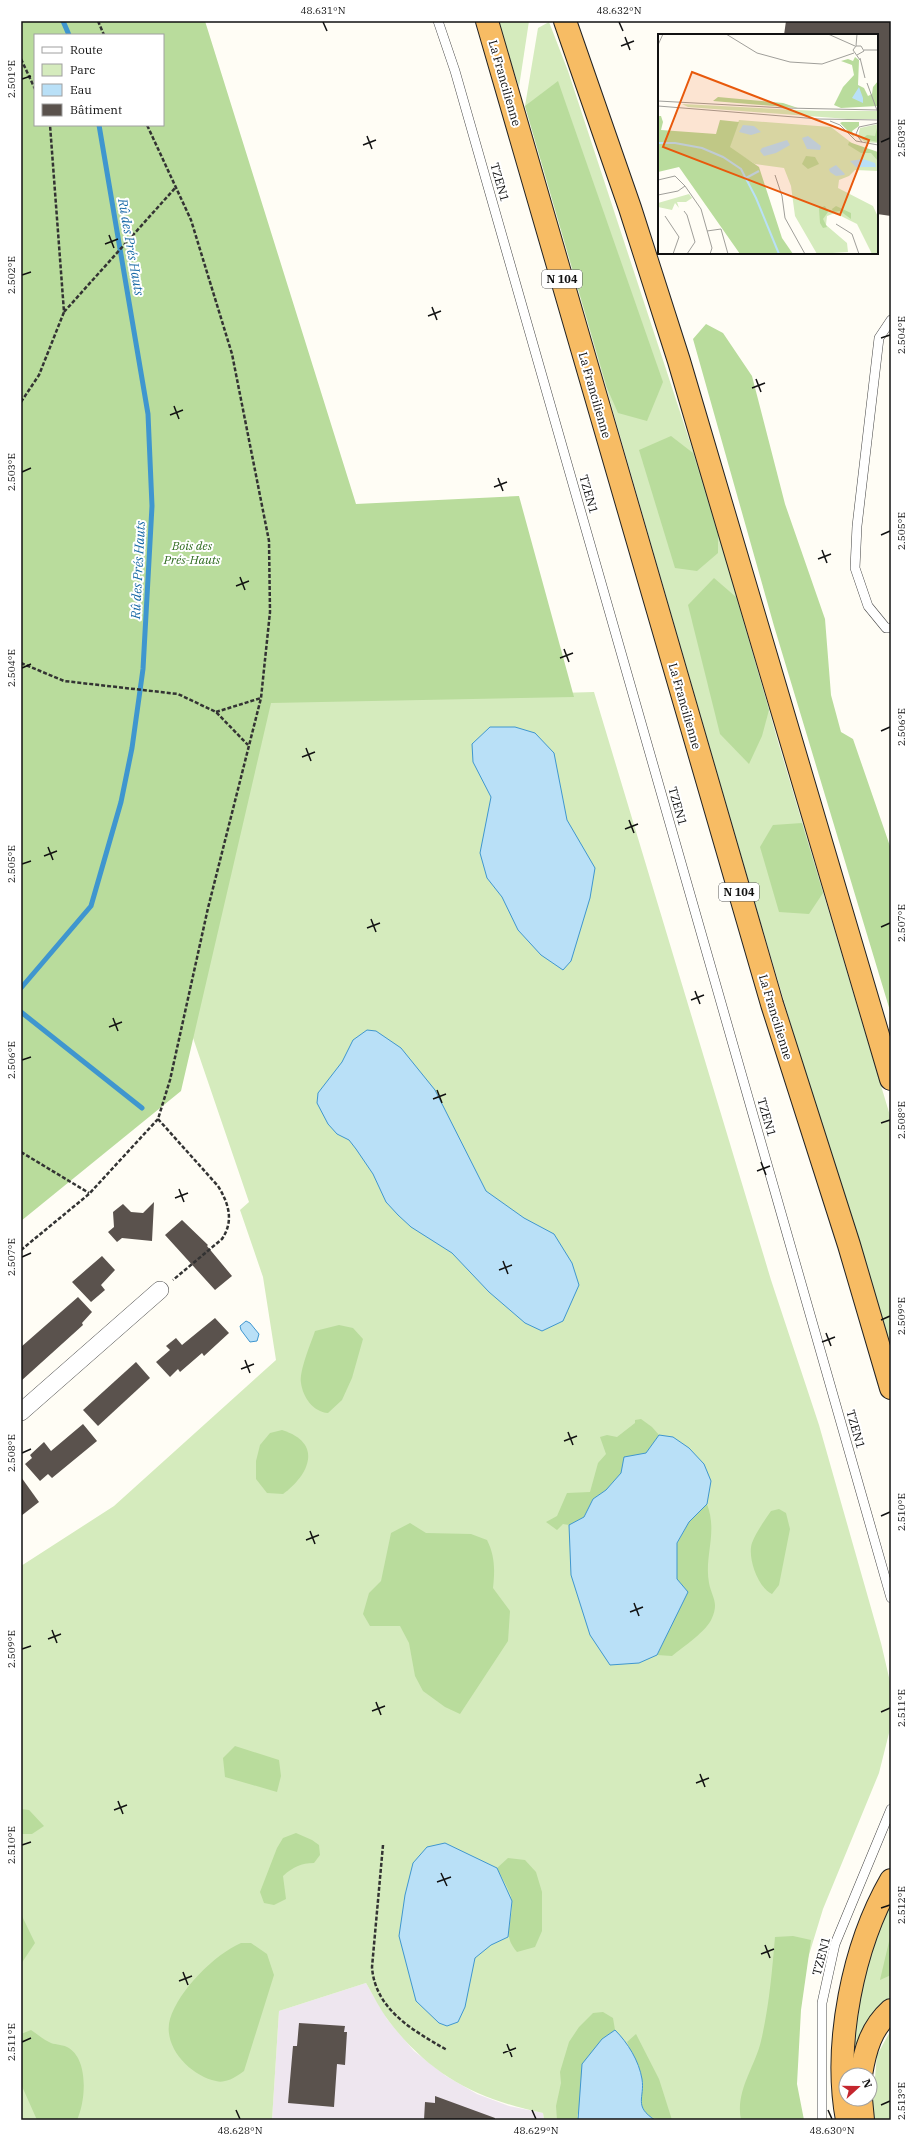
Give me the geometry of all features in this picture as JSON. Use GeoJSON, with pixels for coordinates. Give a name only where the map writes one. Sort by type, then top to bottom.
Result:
{"type":"FeatureCollection","features":[{"type":"Feature","properties":{"kind":"highway","name":"La Francilienne"},"geometry":{"type":"LineString","coordinates":[[487,21],[769,996],[849,1245],[891,1388]]}},
{"type":"Feature","properties":{"kind":"highway"},"geometry":{"type":"LineString","coordinates":[[565,21],[630,208],[679,362],[891,1079]]}},
{"type":"Feature","properties":{"kind":"highway"},"geometry":{"type":"LineString","coordinates":[[847,2120],[843,2076],[848,2006],[856,1964],[874,1912],[891,1880]]}},
{"type":"Feature","properties":{"kind":"highway"},"geometry":{"type":"LineString","coordinates":[[862,2067],[865,2051],[874,2030],[891,2010]]}},
{"type":"Feature","properties":{"kind":"highway"},"geometry":{"type":"LineString","coordinates":[[861,2107],[862,2120]]}},
{"type":"Feature","properties":{"kind":"street"},"geometry":{"type":"LineString","coordinates":[[21,1412],[160,1290]]}},
{"type":"Feature","properties":{"kind":"lane","name":"TZEN1"},"geometry":{"type":"LineString","coordinates":[[438,21],[455,71],[891,1598]]}},
{"type":"Feature","properties":{"kind":"lane"},"geometry":{"type":"LineString","coordinates":[[891,320],[879,338],[856,526],[855,568],[868,606],[886,628],[891,628]]}},
{"type":"Feature","properties":{"kind":"lane","name":"TZEN1"},"geometry":{"type":"LineString","coordinates":[[822,2120],[820,2102],[824,1996],[835,1944],[891,1809]]}},
{"type":"Feature","properties":{"kind":"path"},"geometry":{"type":"LineString","coordinates":[[98,21],[104,34]]}},
{"type":"Feature","properties":{"kind":"path"},"geometry":{"type":"LineString","coordinates":[[21,59],[34,87]]}},
{"type":"Feature","properties":{"kind":"path"},"geometry":{"type":"LineString","coordinates":[[50,126],[64,312]]}},
{"type":"Feature","properties":{"kind":"path"},"geometry":{"type":"LineString","coordinates":[[21,1250],[89,1194],[158,1120],[170,1080],[208,908],[261,698],[270,612],[269,541],[232,354],[191,220],[147,126]]}},
{"type":"Feature","properties":{"kind":"path"},"geometry":{"type":"LineString","coordinates":[[21,402],[40,375],[64,312],[176,187]]}},
{"type":"Feature","properties":{"kind":"path"},"geometry":{"type":"LineString","coordinates":[[21,663],[64,681],[178,694],[216,712],[249,745]]}},
{"type":"Feature","properties":{"kind":"path"},"geometry":{"type":"LineString","coordinates":[[216,712],[261,698]]}},
{"type":"Feature","properties":{"kind":"path"},"geometry":{"type":"LineString","coordinates":[[158,1120],[218,1186],[224,1195],[230,1213],[227,1231],[222,1239],[160,1290]]}},
{"type":"Feature","properties":{"kind":"path"},"geometry":{"type":"LineString","coordinates":[[21,1152],[89,1194]]}},
{"type":"Feature","properties":{"kind":"path"},"geometry":{"type":"LineString","coordinates":[[383,1845],[372,1967],[373,1982],[380,1996],[398,2018],[414,2031],[447,2050]]}},
{"type":"Feature","properties":{"kind":"shaded area"},"geometry":{"type":"Polygon","coordinates":[[[366,1983],[387,2019],[414,2051],[446,2076],[477,2094],[509,2106],[543,2113],[544,2120],[272,2120],[279,2011],[366,1983]]]}},
{"type":"Feature","properties":{"kind":"green space","name":"Bois des Prés-Hauts"},"geometry":{"type":"Polygon","coordinates":[[[21,21],[205,21],[356,504],[519,496],[574,697],[271,703],[181,1091],[21,1221],[21,21]]]}},
{"type":"Feature","properties":{"kind":"green space"},"geometry":{"type":"Polygon","coordinates":[[[498,21],[529,21],[519,87],[498,21]]]}},
{"type":"Feature","properties":{"kind":"green space"},"geometry":{"type":"Polygon","coordinates":[[[549,22],[568,71],[708,497],[779,745],[891,1119],[891,1354],[750,887],[525,106],[538,28],[549,22]]]}},
{"type":"Feature","properties":{"kind":"green space"},"geometry":{"type":"Polygon","coordinates":[[[558,81],[663,382],[647,421],[618,413],[607,388],[525,106],[558,81]]]}},
{"type":"Feature","properties":{"kind":"green space"},"geometry":{"type":"Polygon","coordinates":[[[706,324],[723,333],[752,376],[785,504],[825,619],[831,695],[841,732],[853,739],[891,849],[891,1014],[774,626],[693,339],[706,324]]]}},
{"type":"Feature","properties":{"kind":"green space"},"geometry":{"type":"Polygon","coordinates":[[[671,436],[693,453],[718,535],[718,553],[697,571],[675,568],[639,450],[671,436]]]}},
{"type":"Feature","properties":{"kind":"green space"},"geometry":{"type":"Polygon","coordinates":[[[714,578],[736,597],[769,710],[762,736],[749,764],[720,734],[688,605],[714,578]]]}},
{"type":"Feature","properties":{"kind":"green space"},"geometry":{"type":"Polygon","coordinates":[[[594,692],[771,1280],[819,1425],[881,1643],[891,1686],[891,1725],[879,1773],[823,1909],[808,1958],[802,1986],[795,2066],[798,2120],[544,2120],[543,2113],[496,2100],[476,2092],[456,2082],[438,2070],[404,2039],[388,2020],[366,1983],[279,2011],[272,2120],[21,2120],[21,1566],[114,1506],[276,1360],[263,1277],[240,1210],[249,1202],[192,1035],[261,702],[594,692]]]}},
{"type":"Feature","properties":{"kind":"green space"},"geometry":{"type":"Polygon","coordinates":[[[802,823],[823,893],[809,914],[779,912],[760,847],[773,825],[802,823]]]}},
{"type":"Feature","properties":{"kind":"green space"},"geometry":{"type":"Polygon","coordinates":[[[339,1325],[353,1328],[363,1339],[352,1378],[342,1400],[328,1413],[313,1407],[306,1398],[302,1388],[301,1378],[303,1364],[315,1331],[339,1325]]]}},
{"type":"Feature","properties":{"kind":"green space"},"geometry":{"type":"Polygon","coordinates":[[[641,1419],[652,1427],[659,1435],[646,1453],[624,1458],[621,1473],[606,1490],[593,1499],[584,1517],[569,1525],[563,1524],[557,1530],[546,1522],[557,1516],[567,1493],[590,1492],[598,1463],[606,1454],[600,1437],[607,1435],[617,1437],[635,1423],[635,1420],[641,1419]]]}},
{"type":"Feature","properties":{"kind":"green space"},"geometry":{"type":"Polygon","coordinates":[[[282,1430],[295,1436],[303,1443],[307,1451],[308,1459],[300,1477],[283,1494],[267,1493],[256,1479],[256,1461],[260,1445],[270,1433],[282,1430]]]}},
{"type":"Feature","properties":{"kind":"green space"},"geometry":{"type":"Polygon","coordinates":[[[707,1504],[711,1525],[708,1573],[709,1583],[715,1604],[714,1613],[705,1628],[672,1656],[657,1655],[688,1592],[677,1579],[677,1544],[689,1522],[707,1504]]]}},
{"type":"Feature","properties":{"kind":"green space"},"geometry":{"type":"Polygon","coordinates":[[[779,1509],[786,1513],[790,1529],[779,1585],[772,1594],[767,1591],[758,1579],[752,1564],[751,1549],[756,1535],[771,1511],[779,1509]]]}},
{"type":"Feature","properties":{"kind":"green space"},"geometry":{"type":"Polygon","coordinates":[[[410,1523],[426,1533],[471,1534],[487,1540],[492,1552],[494,1563],[493,1588],[510,1611],[508,1641],[460,1714],[445,1707],[423,1691],[415,1676],[409,1643],[400,1626],[370,1626],[363,1614],[369,1593],[381,1581],[391,1533],[410,1523]]]}},
{"type":"Feature","properties":{"kind":"green space"},"geometry":{"type":"Polygon","coordinates":[[[235,1746],[279,1760],[281,1776],[277,1792],[225,1777],[223,1758],[235,1746]]]}},
{"type":"Feature","properties":{"kind":"green space"},"geometry":{"type":"Polygon","coordinates":[[[21,1809],[29,1810],[44,1826],[32,1834],[21,1834],[21,1809]]]}},
{"type":"Feature","properties":{"kind":"green space"},"geometry":{"type":"Polygon","coordinates":[[[296,1833],[319,1845],[320,1855],[314,1863],[297,1866],[283,1876],[286,1899],[274,1905],[264,1903],[260,1892],[277,1848],[283,1838],[296,1833]]]}},
{"type":"Feature","properties":{"kind":"green space"},"geometry":{"type":"Polygon","coordinates":[[[508,1858],[525,1860],[536,1872],[542,1892],[542,1931],[535,1947],[517,1952],[512,1946],[509,1934],[512,1902],[508,1889],[497,1868],[508,1858]]]}},
{"type":"Feature","properties":{"kind":"green space"},"geometry":{"type":"Polygon","coordinates":[[[891,1900],[891,1996],[872,2017],[852,2067],[862,1982],[876,1936],[891,1900]]]}},
{"type":"Feature","properties":{"kind":"green space"},"geometry":{"type":"Polygon","coordinates":[[[21,1914],[35,1943],[21,1964],[21,1914]]]}},
{"type":"Feature","properties":{"kind":"green space"},"geometry":{"type":"Polygon","coordinates":[[[891,1933],[891,1975],[880,1980],[891,1933]]]}},
{"type":"Feature","properties":{"kind":"green space"},"geometry":{"type":"Polygon","coordinates":[[[793,1936],[811,1940],[801,2010],[797,2084],[804,2120],[741,2120],[740,2109],[743,2089],[758,2051],[764,2028],[770,1989],[775,1937],[793,1936]]]}},
{"type":"Feature","properties":{"kind":"green space"},"geometry":{"type":"Polygon","coordinates":[[[241,1943],[251,1943],[267,1954],[274,1975],[244,2071],[231,2079],[220,2082],[197,2073],[188,2067],[181,2059],[174,2050],[170,2040],[170,2019],[189,1985],[220,1956],[241,1943]]]}},
{"type":"Feature","properties":{"kind":"green space"},"geometry":{"type":"Polygon","coordinates":[[[603,2012],[613,2018],[615,2030],[602,2039],[577,2116],[578,2120],[557,2120],[556,2106],[561,2083],[560,2072],[569,2042],[579,2027],[593,2013],[603,2012]]]}},
{"type":"Feature","properties":{"kind":"green space"},"geometry":{"type":"Polygon","coordinates":[[[31,2030],[51,2043],[67,2047],[79,2060],[84,2080],[84,2091],[77,2120],[37,2120],[21,2084],[21,2034],[31,2030]]]}},
{"type":"Feature","properties":{"kind":"green space"},"geometry":{"type":"Polygon","coordinates":[[[891,2030],[891,2120],[874,2120],[872,2111],[872,2107],[878,2107],[878,2067],[876,2067],[877,2055],[891,2030]]]}},
{"type":"Feature","properties":{"kind":"green space"},"geometry":{"type":"Polygon","coordinates":[[[636,2034],[659,2079],[672,2120],[658,2119],[648,2115],[644,2111],[641,2100],[641,2075],[627,2042],[636,2034]]]}},
{"type":"Feature","properties":{"kind":"water"},"geometry":{"type":"Polygon","coordinates":[[[490,727],[515,727],[535,733],[554,753],[567,820],[595,868],[590,898],[571,961],[563,970],[541,955],[518,930],[502,897],[487,878],[480,853],[491,797],[473,762],[472,744],[490,727]]]}},
{"type":"Feature","properties":{"kind":"water"},"geometry":{"type":"Polygon","coordinates":[[[367,1030],[376,1031],[401,1048],[435,1090],[486,1191],[524,1218],[554,1234],[572,1263],[579,1285],[563,1321],[542,1331],[525,1323],[489,1292],[452,1253],[411,1227],[398,1215],[386,1202],[373,1174],[356,1149],[349,1140],[337,1134],[328,1124],[317,1103],[318,1093],[342,1062],[353,1040],[367,1030]]]}},
{"type":"Feature","properties":{"kind":"water"},"geometry":{"type":"Polygon","coordinates":[[[246,1321],[250,1323],[259,1334],[257,1341],[250,1342],[241,1330],[240,1326],[246,1321]]]}},
{"type":"Feature","properties":{"kind":"water"},"geometry":{"type":"Polygon","coordinates":[[[659,1435],[673,1437],[689,1448],[704,1464],[711,1481],[707,1504],[689,1522],[677,1543],[677,1579],[688,1592],[657,1655],[639,1663],[610,1665],[590,1635],[571,1575],[569,1525],[584,1517],[593,1499],[606,1490],[621,1473],[624,1457],[646,1453],[659,1435]]]}},
{"type":"Feature","properties":{"kind":"water"},"geometry":{"type":"Polygon","coordinates":[[[445,1843],[497,1868],[512,1901],[508,1937],[491,1945],[475,1958],[465,2007],[458,2022],[447,2026],[439,2023],[416,2001],[399,1936],[405,1895],[413,1863],[427,1847],[445,1843]]]}},
{"type":"Feature","properties":{"kind":"water"},"geometry":{"type":"Polygon","coordinates":[[[615,2030],[636,2059],[641,2072],[643,2086],[641,2101],[642,2106],[648,2115],[655,2120],[578,2120],[582,2064],[602,2039],[615,2030]]]}},
{"type":"Feature","properties":{"kind":"building"},"geometry":{"type":"Polygon","coordinates":[[[786,21],[891,21],[891,216],[878,214],[878,34],[784,34],[786,21]]]}},
{"type":"Feature","properties":{"kind":"building"},"geometry":{"type":"Polygon","coordinates":[[[154,1202],[152,1241],[122,1238],[117,1242],[108,1232],[114,1227],[113,1212],[123,1204],[131,1212],[143,1213],[154,1202]]]}},
{"type":"Feature","properties":{"kind":"building"},"geometry":{"type":"Polygon","coordinates":[[[182,1220],[208,1245],[207,1246],[232,1276],[215,1290],[165,1235],[182,1220]]]}},
{"type":"Feature","properties":{"kind":"building"},"geometry":{"type":"Polygon","coordinates":[[[102,1256],[115,1270],[101,1285],[105,1290],[91,1302],[72,1282],[102,1256]]]}},
{"type":"Feature","properties":{"kind":"building"},"geometry":{"type":"Polygon","coordinates":[[[78,1297],[92,1312],[82,1323],[83,1325],[21,1381],[21,1347],[78,1297]]]}},
{"type":"Feature","properties":{"kind":"building"},"geometry":{"type":"Polygon","coordinates":[[[215,1318],[229,1333],[204,1356],[202,1353],[180,1372],[178,1369],[170,1377],[156,1362],[170,1350],[166,1346],[176,1338],[182,1345],[215,1318]]]}},
{"type":"Feature","properties":{"kind":"building"},"geometry":{"type":"Polygon","coordinates":[[[136,1362],[150,1378],[98,1426],[83,1410],[136,1362]]]}},
{"type":"Feature","properties":{"kind":"building"},"geometry":{"type":"Polygon","coordinates":[[[83,1424],[97,1441],[52,1478],[48,1474],[40,1481],[25,1464],[32,1458],[30,1455],[44,1442],[51,1451],[83,1424]]]}},
{"type":"Feature","properties":{"kind":"building"},"geometry":{"type":"Polygon","coordinates":[[[21,1477],[39,1502],[21,1516],[21,1477]]]}},
{"type":"Feature","properties":{"kind":"building"},"geometry":{"type":"Polygon","coordinates":[[[299,2023],[345,2026],[344,2032],[347,2032],[345,2065],[337,2064],[334,2107],[288,2103],[293,2046],[297,2046],[299,2023]]]}},
{"type":"Feature","properties":{"kind":"building"},"geometry":{"type":"Polygon","coordinates":[[[435,2096],[495,2118],[495,2120],[424,2120],[425,2102],[435,2103],[435,2096]]]}},
{"type":"Feature","properties":{"kind":"waterway","name":"Rû des Prés Hauts"},"geometry":{"type":"LineString","coordinates":[[63,21],[69,34]]}},
{"type":"Feature","properties":{"kind":"waterway","name":"Rû des Prés Hauts"},"geometry":{"type":"LineString","coordinates":[[21,988],[91,906],[121,802],[132,748],[143,669],[152,506],[148,414],[99,126]]}},
{"type":"Feature","properties":{"kind":"waterway"},"geometry":{"type":"LineString","coordinates":[[21,1012],[142,1108]]}}]}
